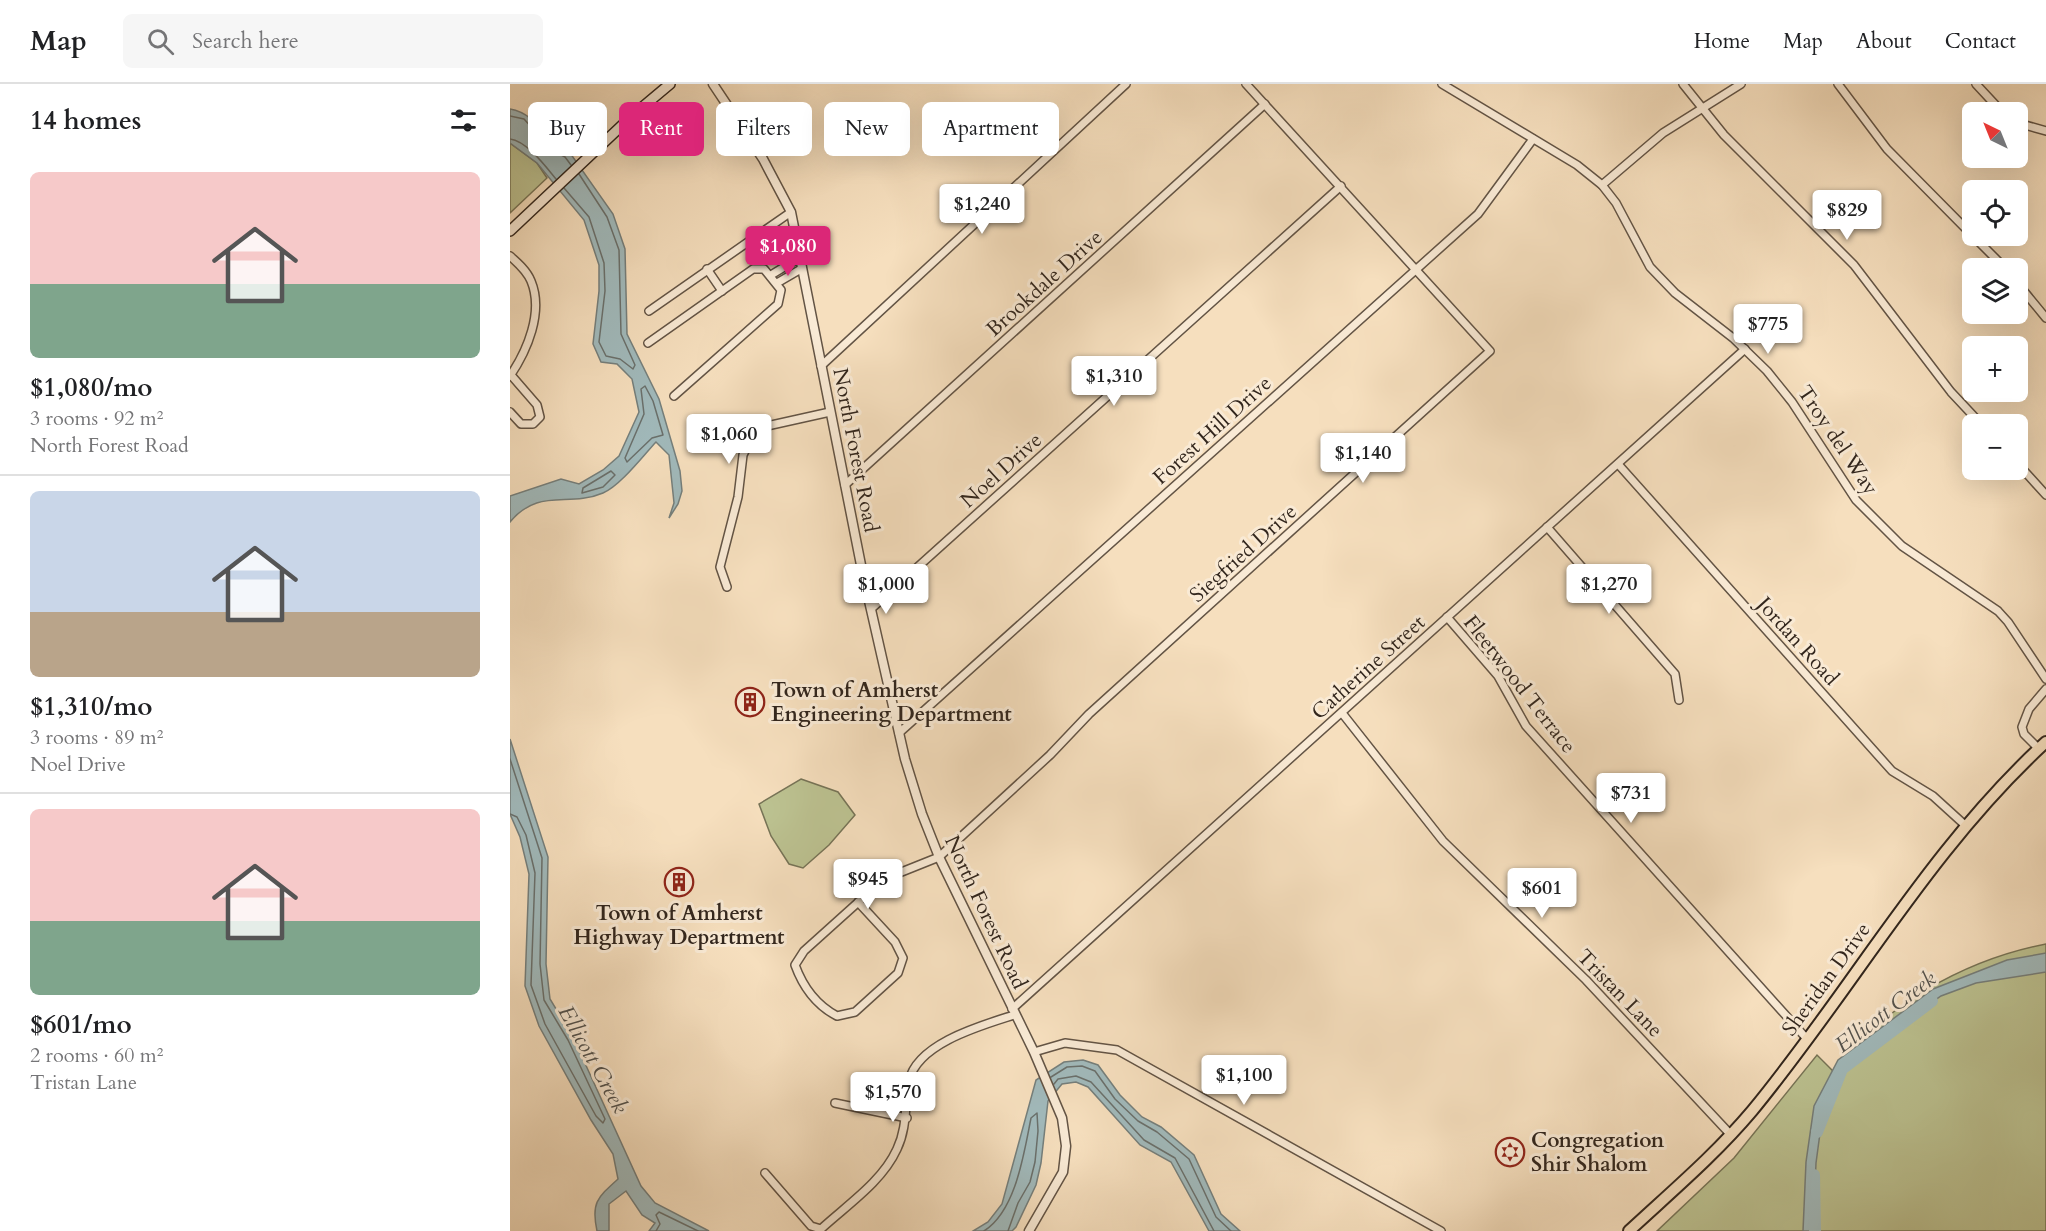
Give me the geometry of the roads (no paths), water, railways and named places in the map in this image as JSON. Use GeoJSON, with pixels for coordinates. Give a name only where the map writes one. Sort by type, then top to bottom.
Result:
{"type":"FeatureCollection","features":[{"type":"Feature","properties":{"kind":"main road"},"geometry":{"type":"LineString","coordinates":[[510,231],[585,159],[670,84]]}},
{"type":"Feature","properties":{"kind":"main road","name":"Sheridan Drive"},"geometry":{"type":"LineString","coordinates":[[1629,1231],[1731,1135],[1807,1039],[1966,826],[2042,746]]}},
{"type":"Feature","properties":{"kind":"street","name":"North Forest Road"},"geometry":{"type":"LineString","coordinates":[[713,84],[763,159],[790,212],[871,609],[899,733],[922,814],[939,857],[1034,1052],[1058,1106],[1065,1131],[1063,1172],[1029,1231]]}},
{"type":"Feature","properties":{"kind":"street"},"geometry":{"type":"LineString","coordinates":[[821,366],[1126,84]]}},
{"type":"Feature","properties":{"kind":"street","name":"Siegfried Drive"},"geometry":{"type":"LineString","coordinates":[[939,857],[1050,755],[1089,714],[1490,351],[1488,345],[1246,84]]}},
{"type":"Feature","properties":{"kind":"street","name":"Troy del Way"},"geometry":{"type":"LineString","coordinates":[[1442,84],[1583,170],[1602,185],[1616,203],[1650,267],[1675,293],[1745,349],[1792,402],[1856,500],[1902,546],[1998,611],[2046,678]]}},
{"type":"Feature","properties":{"kind":"street"},"geometry":{"type":"LineString","coordinates":[[1683,84],[1724,135],[1854,265],[1951,392],[1972,414]]}},
{"type":"Feature","properties":{"kind":"street"},"geometry":{"type":"LineString","coordinates":[[1602,185],[1663,133],[1741,84]]}},
{"type":"Feature","properties":{"kind":"street"},"geometry":{"type":"LineString","coordinates":[[1838,84],[1887,149],[1962,224]]}},
{"type":"Feature","properties":{"kind":"street"},"geometry":{"type":"LineString","coordinates":[[1976,84],[1993,102]]}},
{"type":"Feature","properties":{"kind":"street","name":"Brookdale Drive"},"geometry":{"type":"LineString","coordinates":[[845,485],[1265,104]]}},
{"type":"Feature","properties":{"kind":"street"},"geometry":{"type":"LineString","coordinates":[[2028,126],[2046,131]]}},
{"type":"Feature","properties":{"kind":"street","name":"Forest Hill Drive"},"geometry":{"type":"LineString","coordinates":[[899,733],[1478,214],[1533,139]]}},
{"type":"Feature","properties":{"kind":"street","name":"Noel Drive"},"geometry":{"type":"LineString","coordinates":[[871,609],[1341,186]]}},
{"type":"Feature","properties":{"kind":"street"},"geometry":{"type":"LineString","coordinates":[[648,311],[790,212]]}},
{"type":"Feature","properties":{"kind":"street"},"geometry":{"type":"LineString","coordinates":[[1984,246],[1995,258]]}},
{"type":"Feature","properties":{"kind":"street"},"geometry":{"type":"LineString","coordinates":[[510,256],[528,276],[535,299],[530,337],[510,376],[537,405],[540,417],[533,424],[521,424],[510,412]]}},
{"type":"Feature","properties":{"kind":"street"},"geometry":{"type":"LineString","coordinates":[[771,275],[799,258]]}},
{"type":"Feature","properties":{"kind":"street"},"geometry":{"type":"LineString","coordinates":[[707,269],[722,291]]}},
{"type":"Feature","properties":{"kind":"street"},"geometry":{"type":"LineString","coordinates":[[648,343],[753,269],[764,269],[781,290],[778,304],[674,396]]}},
{"type":"Feature","properties":{"kind":"street"},"geometry":{"type":"LineString","coordinates":[[777,283],[801,269]]}},
{"type":"Feature","properties":{"kind":"street"},"geometry":{"type":"LineString","coordinates":[[2028,296],[2046,318]]}},
{"type":"Feature","properties":{"kind":"street","name":"Catherine Street"},"geometry":{"type":"LineString","coordinates":[[1013,1012],[1745,349]]}},
{"type":"Feature","properties":{"kind":"street"},"geometry":{"type":"LineString","coordinates":[[727,587],[720,567],[738,497],[742,456],[752,437],[767,426],[830,412]]}},
{"type":"Feature","properties":{"kind":"street","name":"Jordan Road"},"geometry":{"type":"LineString","coordinates":[[1618,464],[1892,771],[1933,796],[1966,826]]}},
{"type":"Feature","properties":{"kind":"street"},"geometry":{"type":"LineString","coordinates":[[2028,475],[2046,495]]}},
{"type":"Feature","properties":{"kind":"street"},"geometry":{"type":"LineString","coordinates":[[1547,527],[1675,674],[1679,700]]}},
{"type":"Feature","properties":{"kind":"street","name":"Fleetwood Terrace"},"geometry":{"type":"LineString","coordinates":[[1447,617],[1498,676],[1526,726],[1807,1039]]}},
{"type":"Feature","properties":{"kind":"street"},"geometry":{"type":"LineString","coordinates":[[2042,746],[2026,737],[2022,727],[2029,709],[2046,689]]}},
{"type":"Feature","properties":{"kind":"street","name":"Tristan Lane"},"geometry":{"type":"LineString","coordinates":[[1342,713],[1443,841],[1586,980],[1731,1135]]}},
{"type":"Feature","properties":{"kind":"street"},"geometry":{"type":"LineString","coordinates":[[858,902],[896,942],[903,958],[898,973],[855,1012],[837,1016],[822,1008],[801,980],[795,964],[804,951],[858,902],[884,879],[939,857]]}},
{"type":"Feature","properties":{"kind":"street"},"geometry":{"type":"LineString","coordinates":[[765,1173],[811,1226],[821,1229],[882,1173],[897,1149],[907,1118],[910,1078],[924,1060],[953,1036],[1013,1012]]}},
{"type":"Feature","properties":{"kind":"street"},"geometry":{"type":"LineString","coordinates":[[1034,1052],[1065,1042],[1117,1050],[1441,1231]]}},
{"type":"Feature","properties":{"kind":"street"},"geometry":{"type":"LineString","coordinates":[[835,1103],[907,1118]]}},
{"type":"Feature","properties":{"kind":"water"},"geometry":{"type":"Polygon","coordinates":[[[510,109],[528,117],[528,156],[572,156],[613,214],[625,249],[627,334],[659,399],[680,471],[682,491],[678,504],[669,518],[674,503],[669,455],[656,442],[624,477],[603,493],[578,499],[543,501],[521,511],[510,522],[510,496],[561,479],[579,484],[603,470],[619,456],[639,412],[632,379],[617,364],[601,362],[593,344],[599,291],[599,265],[584,220],[537,163],[510,143],[510,109]]]}},
{"type":"Feature","properties":{"kind":"water"},"geometry":{"type":"Polygon","coordinates":[[[510,739],[548,857],[546,964],[550,999],[573,1037],[641,1186],[655,1203],[709,1231],[649,1231],[655,1223],[642,1215],[626,1191],[609,1204],[609,1231],[597,1231],[595,1207],[597,1202],[618,1179],[613,1154],[591,1120],[539,1026],[525,986],[529,874],[520,837],[510,814],[510,739]]]}},
{"type":"Feature","properties":{"kind":"water"},"geometry":{"type":"Polygon","coordinates":[[[2046,953],[2046,972],[1976,983],[1941,996],[1845,1064],[1823,1111],[1816,1163],[1813,1231],[1803,1231],[1806,1162],[1814,1106],[1838,1060],[1933,989],[2007,960],[2046,953]]]}},
{"type":"Feature","properties":{"kind":"water"},"geometry":{"type":"Polygon","coordinates":[[[1083,1060],[1098,1065],[1120,1095],[1142,1117],[1161,1127],[1194,1155],[1221,1214],[1240,1231],[1209,1231],[1171,1162],[1140,1145],[1088,1087],[1076,1082],[1062,1084],[1048,1101],[1041,1163],[1036,1185],[1016,1227],[1012,1231],[973,1231],[988,1222],[1002,1204],[1036,1080],[1064,1062],[1083,1060]]]}},
{"type":"Feature","properties":{"kind":"waterway","name":"Ellicott Creek"},"geometry":{"type":"LineString","coordinates":[[1817,1132],[1842,1069],[1932,1001]]}},
{"type":"Feature","properties":{"kind":"waterway","name":"Ellicott Creek"},"geometry":{"type":"LineString","coordinates":[[1814,1175],[1815,1231]]}},
{"type":"Feature","properties":{"kind":"place","name":"Town of Amherst Engineering Department"},"geometry":{"type":"Point","coordinates":[750,702]}},
{"type":"Feature","properties":{"kind":"place","name":"Town of Amherst Highway Department"},"geometry":{"type":"Point","coordinates":[679,882]}},
{"type":"Feature","properties":{"kind":"place","name":"Congregation Shir Shalom"},"geometry":{"type":"Point","coordinates":[1510,1152]}}]}
